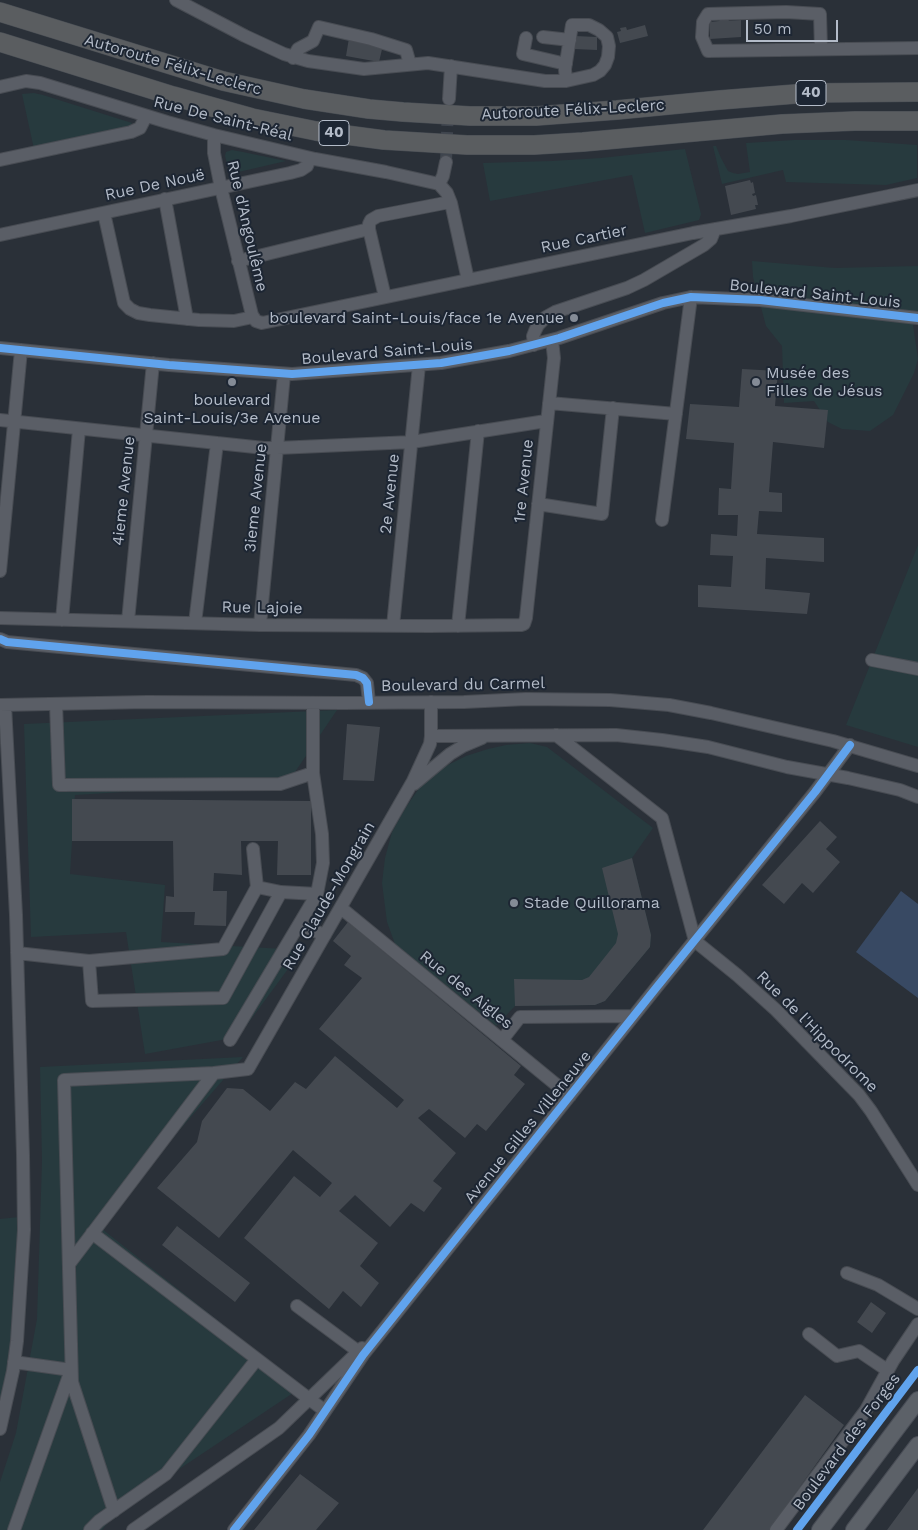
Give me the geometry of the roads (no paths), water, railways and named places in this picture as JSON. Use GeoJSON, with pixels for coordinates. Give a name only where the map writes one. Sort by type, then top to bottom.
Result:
{"type":"FeatureCollection","features":[{"type":"Feature","properties":{"kind":"highway","name":"Autoroute Félix-Leclerc"},"geometry":{"type":"LineString","coordinates":[[0,12],[224,82],[352,107],[437,115],[502,116],[578,113],[808,93],[918,92]]}},
{"type":"Feature","properties":{"kind":"highway","name":"Autoroute Félix-Leclerc"},"geometry":{"type":"LineString","coordinates":[[0,42],[136,85],[284,125],[351,136],[432,144],[509,145],[558,143],[811,122],[912,122]]}},
{"type":"Feature","properties":{"kind":"main road","name":"Boulevard des Forges"},"geometry":{"type":"LineString","coordinates":[[820,1530],[918,1400]]}},
{"type":"Feature","properties":{"kind":"main road"},"geometry":{"type":"LineString","coordinates":[[886,1442],[908,1459]]}},
{"type":"Feature","properties":{"kind":"main road"},"geometry":{"type":"LineString","coordinates":[[854,1530],[918,1445]]}},
{"type":"Feature","properties":{"kind":"street"},"geometry":{"type":"LineString","coordinates":[[176,0],[261,44],[293,58],[364,69],[428,63],[554,82],[566,81],[597,74],[605,65],[609,52],[606,37],[592,26],[572,25],[566,64],[566,81]]}},
{"type":"Feature","properties":{"kind":"street"},"geometry":{"type":"LineString","coordinates":[[821,49],[820,14],[786,12],[708,14],[703,22],[702,37],[708,51],[918,48]]}},
{"type":"Feature","properties":{"kind":"street"},"geometry":{"type":"LineString","coordinates":[[293,58],[298,49],[313,41],[319,27],[387,43],[406,50],[410,64]]}},
{"type":"Feature","properties":{"kind":"street"},"geometry":{"type":"LineString","coordinates":[[543,37],[570,40]]}},
{"type":"Feature","properties":{"kind":"street"},"geometry":{"type":"LineString","coordinates":[[526,38],[523,54],[566,64]]}},
{"type":"Feature","properties":{"kind":"street"},"geometry":{"type":"LineString","coordinates":[[448,99],[451,66]]}},
{"type":"Feature","properties":{"kind":"street","name":"Rue De Saint-Réal"},"geometry":{"type":"LineString","coordinates":[[0,86],[29,81],[40,83],[214,135],[310,158],[440,184]]}},
{"type":"Feature","properties":{"kind":"street"},"geometry":{"type":"LineString","coordinates":[[0,160],[131,132],[140,128],[146,116]]}},
{"type":"Feature","properties":{"kind":"street","name":"Rue d'Angoulême"},"geometry":{"type":"LineString","coordinates":[[214,135],[214,153],[221,188],[238,261],[255,319]]}},
{"type":"Feature","properties":{"kind":"street","name":"Rue De Nouë"},"geometry":{"type":"LineString","coordinates":[[0,234],[294,172],[307,166],[310,158]]}},
{"type":"Feature","properties":{"kind":"street"},"geometry":{"type":"LineString","coordinates":[[446,162],[440,184],[450,202],[468,280]]}},
{"type":"Feature","properties":{"kind":"street","name":"Rue Cartier"},"geometry":{"type":"LineString","coordinates":[[104,212],[124,303],[132,310],[141,314],[188,319],[234,321],[255,319],[264,322],[715,229],[791,216],[918,190]]}},
{"type":"Feature","properties":{"kind":"street"},"geometry":{"type":"LineString","coordinates":[[165,199],[188,319]]}},
{"type":"Feature","properties":{"kind":"street"},"geometry":{"type":"LineString","coordinates":[[385,297],[369,230],[371,220],[378,216],[450,202]]}},
{"type":"Feature","properties":{"kind":"street"},"geometry":{"type":"LineString","coordinates":[[534,345],[535,331],[546,317],[644,280],[682,259],[710,240],[714,236],[715,229]]}},
{"type":"Feature","properties":{"kind":"street"},"geometry":{"type":"LineString","coordinates":[[238,261],[369,230]]}},
{"type":"Feature","properties":{"kind":"street"},"geometry":{"type":"LineString","coordinates":[[662,520],[692,297]]}},
{"type":"Feature","properties":{"kind":"street","name":"Boulevard Saint-Louis"},"geometry":{"type":"LineString","coordinates":[[0,348],[284,375],[419,365],[460,360],[534,345],[663,303],[692,297],[760,300],[918,318]]}},
{"type":"Feature","properties":{"kind":"street","name":"1re Avenue"},"geometry":{"type":"LineString","coordinates":[[524,624],[554,358],[552,340]]}},
{"type":"Feature","properties":{"kind":"street"},"geometry":{"type":"LineString","coordinates":[[0,571],[21,350]]}},
{"type":"Feature","properties":{"kind":"street","name":"4ieme Avenue"},"geometry":{"type":"LineString","coordinates":[[128,621],[153,363]]}},
{"type":"Feature","properties":{"kind":"street","name":"2e Avenue"},"geometry":{"type":"LineString","coordinates":[[393,626],[419,365]]}},
{"type":"Feature","properties":{"kind":"street","name":"3ieme Avenue"},"geometry":{"type":"LineString","coordinates":[[260,625],[284,375]]}},
{"type":"Feature","properties":{"kind":"street"},"geometry":{"type":"LineString","coordinates":[[549,403],[676,414]]}},
{"type":"Feature","properties":{"kind":"street"},"geometry":{"type":"LineString","coordinates":[[538,504],[602,514],[613,408]]}},
{"type":"Feature","properties":{"kind":"street"},"geometry":{"type":"LineString","coordinates":[[0,420],[264,448],[412,442],[546,420]]}},
{"type":"Feature","properties":{"kind":"street"},"geometry":{"type":"LineString","coordinates":[[62,620],[79,429]]}},
{"type":"Feature","properties":{"kind":"street"},"geometry":{"type":"LineString","coordinates":[[458,626],[478,431]]}},
{"type":"Feature","properties":{"kind":"street"},"geometry":{"type":"LineString","coordinates":[[195,623],[216,443]]}},
{"type":"Feature","properties":{"kind":"street","name":"Rue Lajoie"},"geometry":{"type":"LineString","coordinates":[[0,618],[260,625],[517,626],[524,624]]}},
{"type":"Feature","properties":{"kind":"street"},"geometry":{"type":"LineString","coordinates":[[0,639],[7,642],[356,675],[367,683],[369,702]]}},
{"type":"Feature","properties":{"kind":"street"},"geometry":{"type":"LineString","coordinates":[[872,660],[918,669]]}},
{"type":"Feature","properties":{"kind":"street","name":"Boulevard du Carmel"},"geometry":{"type":"LineString","coordinates":[[3,705],[147,702],[431,702],[551,699],[642,702],[712,712],[850,745],[918,766]]}},
{"type":"Feature","properties":{"kind":"street","name":"Rue Claude-Mongrain"},"geometry":{"type":"LineString","coordinates":[[214,1073],[248,1069],[407,792],[430,744],[431,702]]}},
{"type":"Feature","properties":{"kind":"street"},"geometry":{"type":"LineString","coordinates":[[230,1040],[317,894],[323,853],[313,773],[313,703]]}},
{"type":"Feature","properties":{"kind":"street"},"geometry":{"type":"LineString","coordinates":[[56,704],[59,785],[280,784],[313,773]]}},
{"type":"Feature","properties":{"kind":"street"},"geometry":{"type":"LineString","coordinates":[[0,1429],[14,1362],[24,1230],[17,953],[5,811],[3,705]]}},
{"type":"Feature","properties":{"kind":"street"},"geometry":{"type":"LineString","coordinates":[[407,792],[450,754],[492,735]]}},
{"type":"Feature","properties":{"kind":"street"},"geometry":{"type":"LineString","coordinates":[[556,735],[662,818],[695,940]]}},
{"type":"Feature","properties":{"kind":"street"},"geometry":{"type":"LineString","coordinates":[[430,736],[616,736],[701,746],[787,767],[900,790],[918,797]]}},
{"type":"Feature","properties":{"kind":"street","name":"Avenue Gilles Villeneuve"},"geometry":{"type":"LineString","coordinates":[[234,1530],[309,1435],[361,1353],[383,1330],[850,745]]}},
{"type":"Feature","properties":{"kind":"street"},"geometry":{"type":"LineString","coordinates":[[17,953],[89,961],[223,949],[257,887],[253,849]]}},
{"type":"Feature","properties":{"kind":"street"},"geometry":{"type":"LineString","coordinates":[[257,887],[281,892],[317,894]]}},
{"type":"Feature","properties":{"kind":"street"},"geometry":{"type":"LineString","coordinates":[[89,961],[92,1001],[223,998],[281,892]]}},
{"type":"Feature","properties":{"kind":"street","name":"Rue des Aigles"},"geometry":{"type":"LineString","coordinates":[[341,908],[570,1096]]}},
{"type":"Feature","properties":{"kind":"street"},"geometry":{"type":"LineString","coordinates":[[299,925],[325,935]]}},
{"type":"Feature","properties":{"kind":"street","name":"Rue de l'Hippodrome"},"geometry":{"type":"LineString","coordinates":[[695,940],[776,1010],[859,1096],[871,1111],[918,1185]]}},
{"type":"Feature","properties":{"kind":"street"},"geometry":{"type":"LineString","coordinates":[[502,1040],[520,1017],[633,1016]]}},
{"type":"Feature","properties":{"kind":"street"},"geometry":{"type":"LineString","coordinates":[[69,1264],[214,1073]]}},
{"type":"Feature","properties":{"kind":"street"},"geometry":{"type":"LineString","coordinates":[[114,1511],[72,1382],[64,1080],[214,1073]]}},
{"type":"Feature","properties":{"kind":"street"},"geometry":{"type":"LineString","coordinates":[[92,1233],[325,1411]]}},
{"type":"Feature","properties":{"kind":"street"},"geometry":{"type":"LineString","coordinates":[[847,1273],[878,1285],[918,1309]]}},
{"type":"Feature","properties":{"kind":"street"},"geometry":{"type":"LineString","coordinates":[[132,1530],[274,1431],[361,1353],[297,1306]]}},
{"type":"Feature","properties":{"kind":"street"},"geometry":{"type":"LineString","coordinates":[[776,1530],[866,1410],[888,1370],[918,1324]]}},
{"type":"Feature","properties":{"kind":"street"},"geometry":{"type":"LineString","coordinates":[[809,1334],[837,1356],[859,1351],[888,1370]]}},
{"type":"Feature","properties":{"kind":"street"},"geometry":{"type":"LineString","coordinates":[[90,1530],[166,1474],[257,1359]]}},
{"type":"Feature","properties":{"kind":"street"},"geometry":{"type":"LineString","coordinates":[[14,1362],[71,1370]]}},
{"type":"Feature","properties":{"kind":"street"},"geometry":{"type":"LineString","coordinates":[[14,1530],[71,1370]]}},
{"type":"Feature","properties":{"kind":"water"},"geometry":{"type":"Polygon","coordinates":[[[901,891],[918,904],[918,998],[856,952],[901,891]]]}},
{"type":"Feature","properties":{"kind":"tunnel"},"geometry":{"type":"LineString","coordinates":[[446,162],[448,107]]}},
{"type":"Feature","properties":{"kind":"place","name":"boulevard Saint-Louis/face 1e Avenue"},"geometry":{"type":"Point","coordinates":[574,318]}},
{"type":"Feature","properties":{"kind":"place","name":"boulevard Saint-Louis/3e Avenue"},"geometry":{"type":"Point","coordinates":[232,382]}},
{"type":"Feature","properties":{"kind":"place","name":"Musée des Filles de Jésus"},"geometry":{"type":"Point","coordinates":[756,382]}},
{"type":"Feature","properties":{"kind":"place","name":"Stade Quillorama"},"geometry":{"type":"Point","coordinates":[514,903]}}]}
